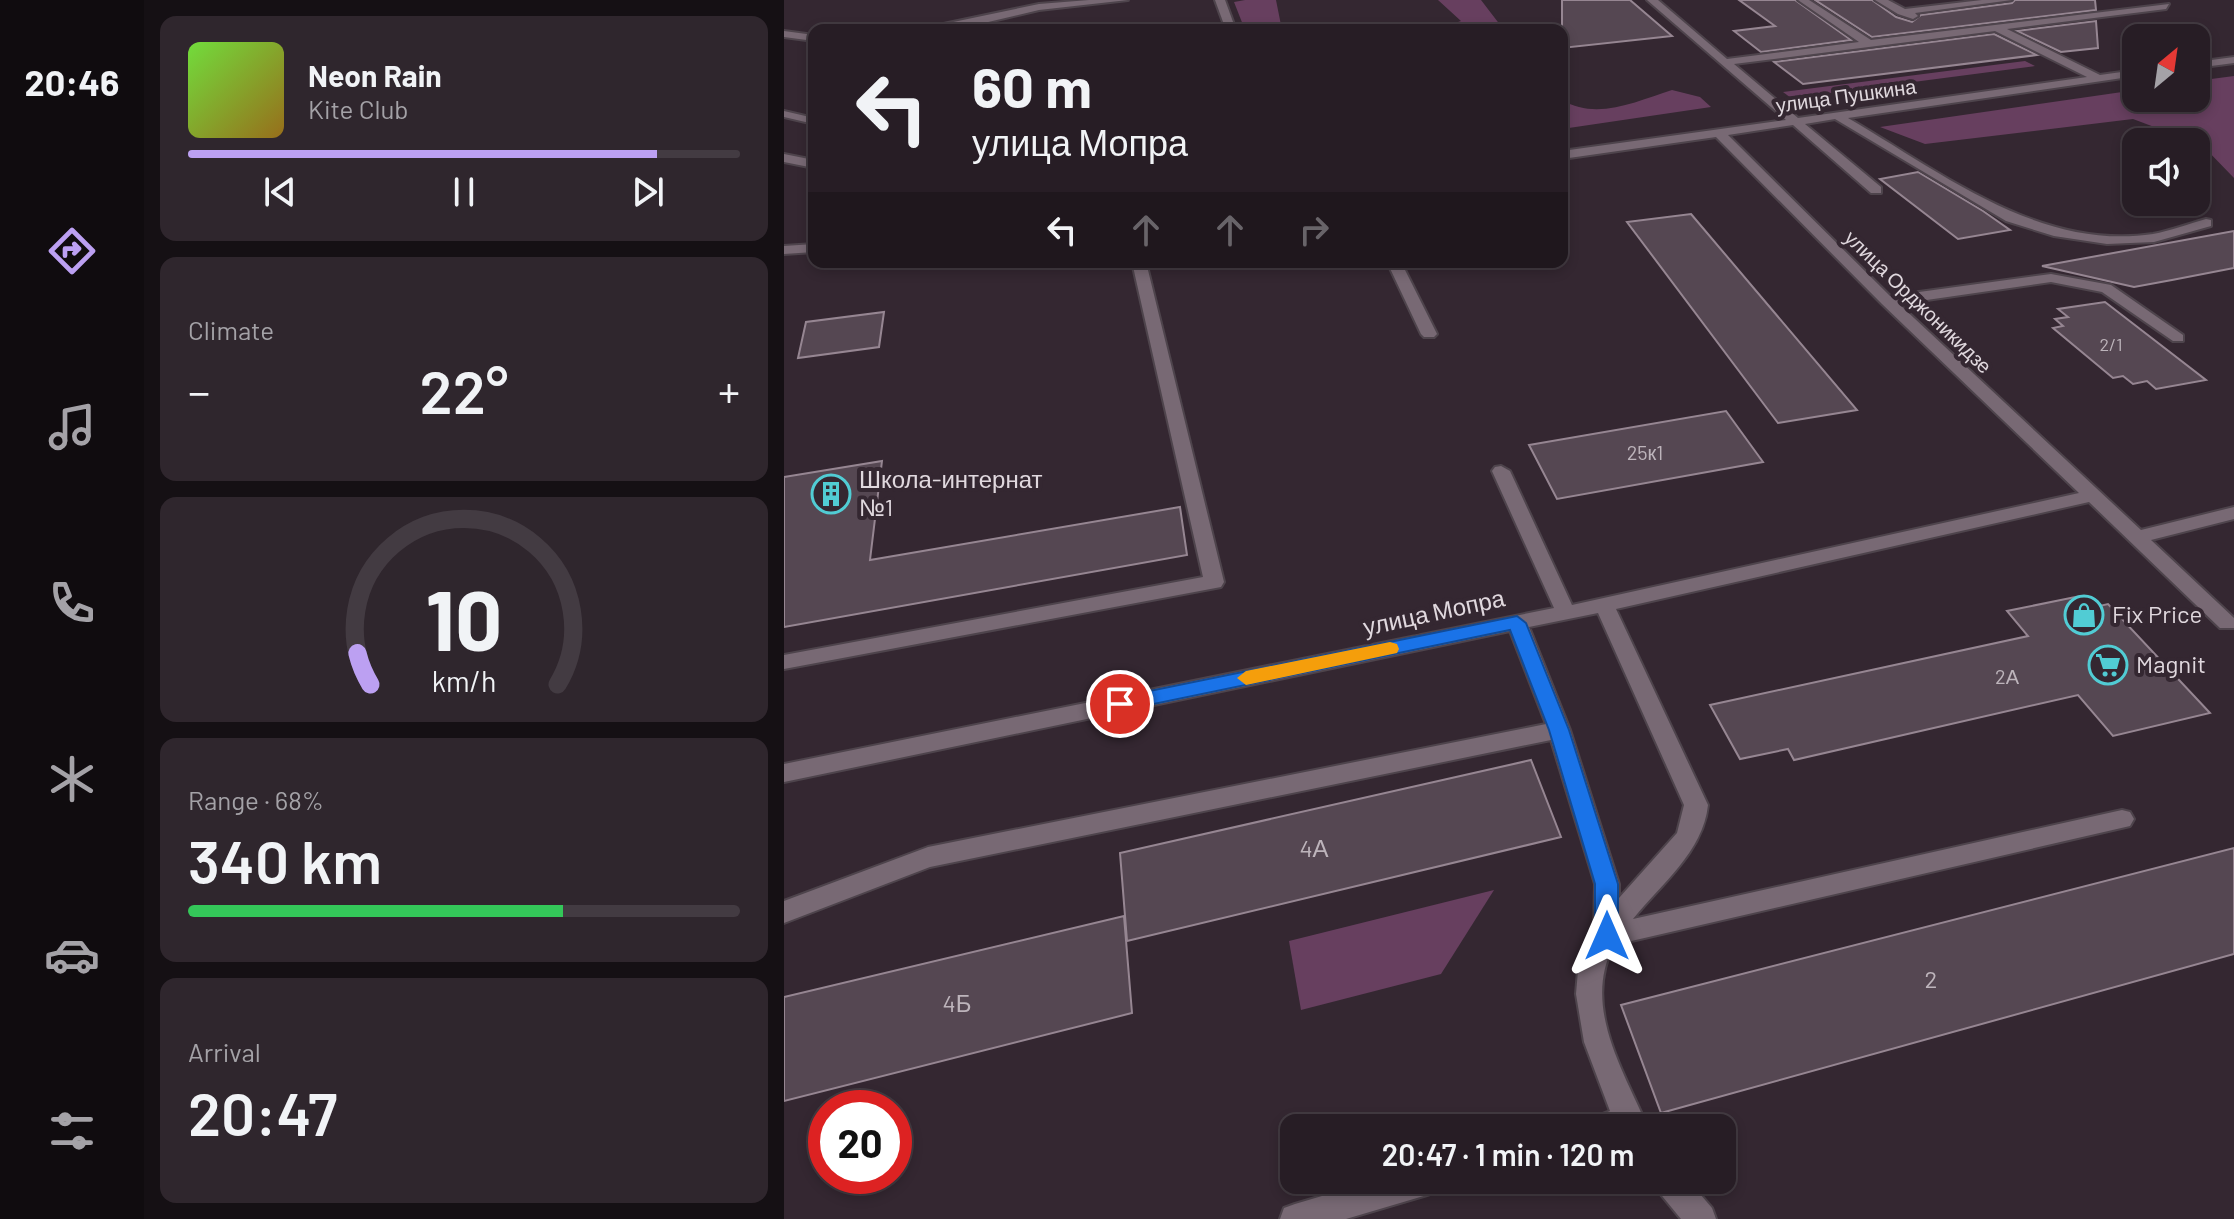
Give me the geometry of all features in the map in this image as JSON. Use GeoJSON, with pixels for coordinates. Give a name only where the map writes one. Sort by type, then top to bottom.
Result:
{"type":"FeatureCollection","features":[{"type":"Feature","properties":{"kind":"street"},"geometry":{"type":"LineString","coordinates":[[967,24],[1039,7],[1123,0]]}},
{"type":"Feature","properties":{"kind":"street"},"geometry":{"type":"LineString","coordinates":[[1220,0],[1229,24]]}},
{"type":"Feature","properties":{"kind":"street"},"geometry":{"type":"LineString","coordinates":[[1652,0],[1876,190]]}},
{"type":"Feature","properties":{"kind":"street"},"geometry":{"type":"LineString","coordinates":[[1803,0],[1869,44]]}},
{"type":"Feature","properties":{"kind":"street"},"geometry":{"type":"LineString","coordinates":[[1880,0],[1901,12],[1927,20]]}},
{"type":"Feature","properties":{"kind":"street"},"geometry":{"type":"LineString","coordinates":[[1901,12],[2007,0]]}},
{"type":"Feature","properties":{"kind":"street"},"geometry":{"type":"LineString","coordinates":[[1725,62],[2166,6]]}},
{"type":"Feature","properties":{"kind":"street"},"geometry":{"type":"LineString","coordinates":[[1941,24],[1967,32]]}},
{"type":"Feature","properties":{"kind":"street"},"geometry":{"type":"LineString","coordinates":[[1997,28],[2100,79]]}},
{"type":"Feature","properties":{"kind":"street"},"geometry":{"type":"LineString","coordinates":[[784,34],[808,37]]}},
{"type":"Feature","properties":{"kind":"street"},"geometry":{"type":"LineString","coordinates":[[2210,63],[2234,60]]}},
{"type":"Feature","properties":{"kind":"street","name":"улица Пушкина"},"geometry":{"type":"LineString","coordinates":[[1568,154],[2122,75]]}},
{"type":"Feature","properties":{"kind":"street"},"geometry":{"type":"LineString","coordinates":[[784,114],[808,120]]}},
{"type":"Feature","properties":{"kind":"street"},"geometry":{"type":"LineString","coordinates":[[1839,117],[2011,218],[2059,233],[2107,240],[2154,238],[2206,223]]}},
{"type":"Feature","properties":{"kind":"street","name":"улица Орджоникидзе"},"geometry":{"type":"LineString","coordinates":[[1720,134],[1887,301],[2227,623]]}},
{"type":"Feature","properties":{"kind":"street"},"geometry":{"type":"LineString","coordinates":[[784,158],[808,163]]}},
{"type":"Feature","properties":{"kind":"street"},"geometry":{"type":"LineString","coordinates":[[784,250],[808,248]]}},
{"type":"Feature","properties":{"kind":"street"},"geometry":{"type":"LineString","coordinates":[[784,662],[1214,582],[1140,268]]}},
{"type":"Feature","properties":{"kind":"street"},"geometry":{"type":"LineString","coordinates":[[1397,268],[1429,334]]}},
{"type":"Feature","properties":{"kind":"street"},"geometry":{"type":"LineString","coordinates":[[1887,301],[2051,278],[2106,288],[2178,338]]}},
{"type":"Feature","properties":{"kind":"street"},"geometry":{"type":"LineString","coordinates":[[1501,471],[1566,613]]}},
{"type":"Feature","properties":{"kind":"street","name":"улица Мопра"},"geometry":{"type":"LineString","coordinates":[[784,773],[1604,605],[2092,496]]}},
{"type":"Feature","properties":{"kind":"street"},"geometry":{"type":"LineString","coordinates":[[2138,537],[2234,513]]}},
{"type":"Feature","properties":{"kind":"street"},"geometry":{"type":"LineString","coordinates":[[1604,605],[1696,805],[1696,820],[1684,842],[1607,936],[1592,967],[1592,1013],[1619,1114]]}},
{"type":"Feature","properties":{"kind":"street"},"geometry":{"type":"LineString","coordinates":[[1517,623],[1559,730],[1607,884],[1607,936]]}},
{"type":"Feature","properties":{"kind":"street"},"geometry":{"type":"LineString","coordinates":[[784,912],[928,857],[1559,730]]}},
{"type":"Feature","properties":{"kind":"street"},"geometry":{"type":"LineString","coordinates":[[1607,936],[2122,819]]}},
{"type":"Feature","properties":{"kind":"street"},"geometry":{"type":"LineString","coordinates":[[1295,1219],[1380,1194]]}},
{"type":"Feature","properties":{"kind":"street"},"geometry":{"type":"LineString","coordinates":[[1680,1194],[1701,1219]]}},
{"type":"Feature","properties":{"kind":"shaded area"},"geometry":{"type":"Polygon","coordinates":[[[1276,0],[1281,24],[1243,24],[1234,2],[1276,0]]]}},
{"type":"Feature","properties":{"kind":"shaded area"},"geometry":{"type":"Polygon","coordinates":[[[1438,0],[1481,0],[1499,24],[1452,24],[1461,21],[1438,0]]]}},
{"type":"Feature","properties":{"kind":"shaded area"},"geometry":{"type":"Polygon","coordinates":[[[2025,61],[2035,66],[1791,98],[1783,92],[2025,61]]]}},
{"type":"Feature","properties":{"kind":"shaded area"},"geometry":{"type":"Polygon","coordinates":[[[2234,76],[2234,178],[2210,153],[2210,128],[2157,128],[2133,119],[1925,144],[1880,127],[2122,92],[2122,112],[2210,112],[2210,79],[2234,76]]]}},
{"type":"Feature","properties":{"kind":"shaded area"},"geometry":{"type":"Polygon","coordinates":[[[1672,90],[1700,97],[1711,107],[1568,128],[1568,103],[1589,109],[1631,104],[1672,90]]]}},
{"type":"Feature","properties":{"kind":"shaded area"},"geometry":{"type":"Polygon","coordinates":[[[1494,890],[1441,974],[1301,1010],[1289,941],[1494,890]]]}},
{"type":"Feature","properties":{"kind":"building"},"geometry":{"type":"Polygon","coordinates":[[[1562,0],[1630,0],[1672,36],[1568,47],[1568,24],[1562,24],[1562,0]]]}},
{"type":"Feature","properties":{"kind":"building"},"geometry":{"type":"Polygon","coordinates":[[[1739,0],[1795,0],[1851,40],[1761,52],[1734,31],[1775,26],[1739,0]]]}},
{"type":"Feature","properties":{"kind":"building"},"geometry":{"type":"Polygon","coordinates":[[[1815,0],[1872,0],[1896,17],[1912,22],[1921,15],[2012,3],[2015,0],[2095,0],[2096,10],[1872,37],[1815,0]]]}},
{"type":"Feature","properties":{"kind":"building"},"geometry":{"type":"Polygon","coordinates":[[[2096,21],[2098,48],[2061,52],[2017,31],[2096,21]]]}},
{"type":"Feature","properties":{"kind":"building"},"geometry":{"type":"Polygon","coordinates":[[[1994,34],[2037,55],[1803,84],[1774,62],[1994,34]]]}},
{"type":"Feature","properties":{"kind":"building"},"geometry":{"type":"Polygon","coordinates":[[[1918,172],[2010,230],[1958,239],[1880,179],[1918,172]]]}},
{"type":"Feature","properties":{"kind":"building"},"geometry":{"type":"Polygon","coordinates":[[[1691,214],[1857,410],[1778,423],[1627,222],[1691,214]]]}},
{"type":"Feature","properties":{"kind":"building"},"geometry":{"type":"Polygon","coordinates":[[[2234,231],[2234,268],[2134,287],[2042,266],[2234,231]]]}},
{"type":"Feature","properties":{"kind":"building"},"geometry":{"type":"Polygon","coordinates":[[[2105,302],[2206,380],[2156,389],[2147,381],[2133,384],[2123,376],[2113,378],[2053,328],[2063,326],[2055,319],[2068,317],[2058,309],[2105,302]]]}},
{"type":"Feature","properties":{"kind":"building"},"geometry":{"type":"Polygon","coordinates":[[[884,312],[879,347],[798,358],[806,322],[884,312]]]}},
{"type":"Feature","properties":{"kind":"building"},"geometry":{"type":"Polygon","coordinates":[[[1726,411],[1763,462],[1557,499],[1529,445],[1726,411]]]}},
{"type":"Feature","properties":{"kind":"building"},"geometry":{"type":"Polygon","coordinates":[[[882,461],[870,560],[1180,507],[1187,555],[784,627],[784,477],[882,461]]]}},
{"type":"Feature","properties":{"kind":"building"},"geometry":{"type":"Polygon","coordinates":[[[2080,596],[2091,608],[2108,604],[2210,713],[2113,736],[2078,695],[1794,760],[1788,749],[1740,759],[1710,705],[2028,636],[2007,611],[2080,596]]]}},
{"type":"Feature","properties":{"kind":"building"},"geometry":{"type":"Polygon","coordinates":[[[1531,760],[1561,837],[1127,941],[1120,853],[1531,760]]]}},
{"type":"Feature","properties":{"kind":"building"},"geometry":{"type":"Polygon","coordinates":[[[2234,848],[2234,954],[1661,1113],[1621,1005],[2234,848]]]}},
{"type":"Feature","properties":{"kind":"building"},"geometry":{"type":"Polygon","coordinates":[[[1124,916],[1132,1013],[828,1090],[808,1090],[808,1095],[784,1101],[784,997],[1124,916]]]}},
{"type":"Feature","properties":{"kind":"slow traffic"},"geometry":{"type":"LineString","coordinates":[[1246,678],[1390,649]]}},
{"type":"Feature","properties":{"kind":"place","name":"Школа-интернат №1"},"geometry":{"type":"Point","coordinates":[831,494]}},
{"type":"Feature","properties":{"kind":"place","name":"Fix Price"},"geometry":{"type":"Point","coordinates":[2084,615]}},
{"type":"Feature","properties":{"kind":"place","name":"Magnit"},"geometry":{"type":"Point","coordinates":[2108,665]}},
{"type":"Feature","properties":{"kind":"route"},"geometry":{"type":"LineString","coordinates":[[1120,704],[1517,623],[1559,730],[1607,884],[1607,936]]}}]}
